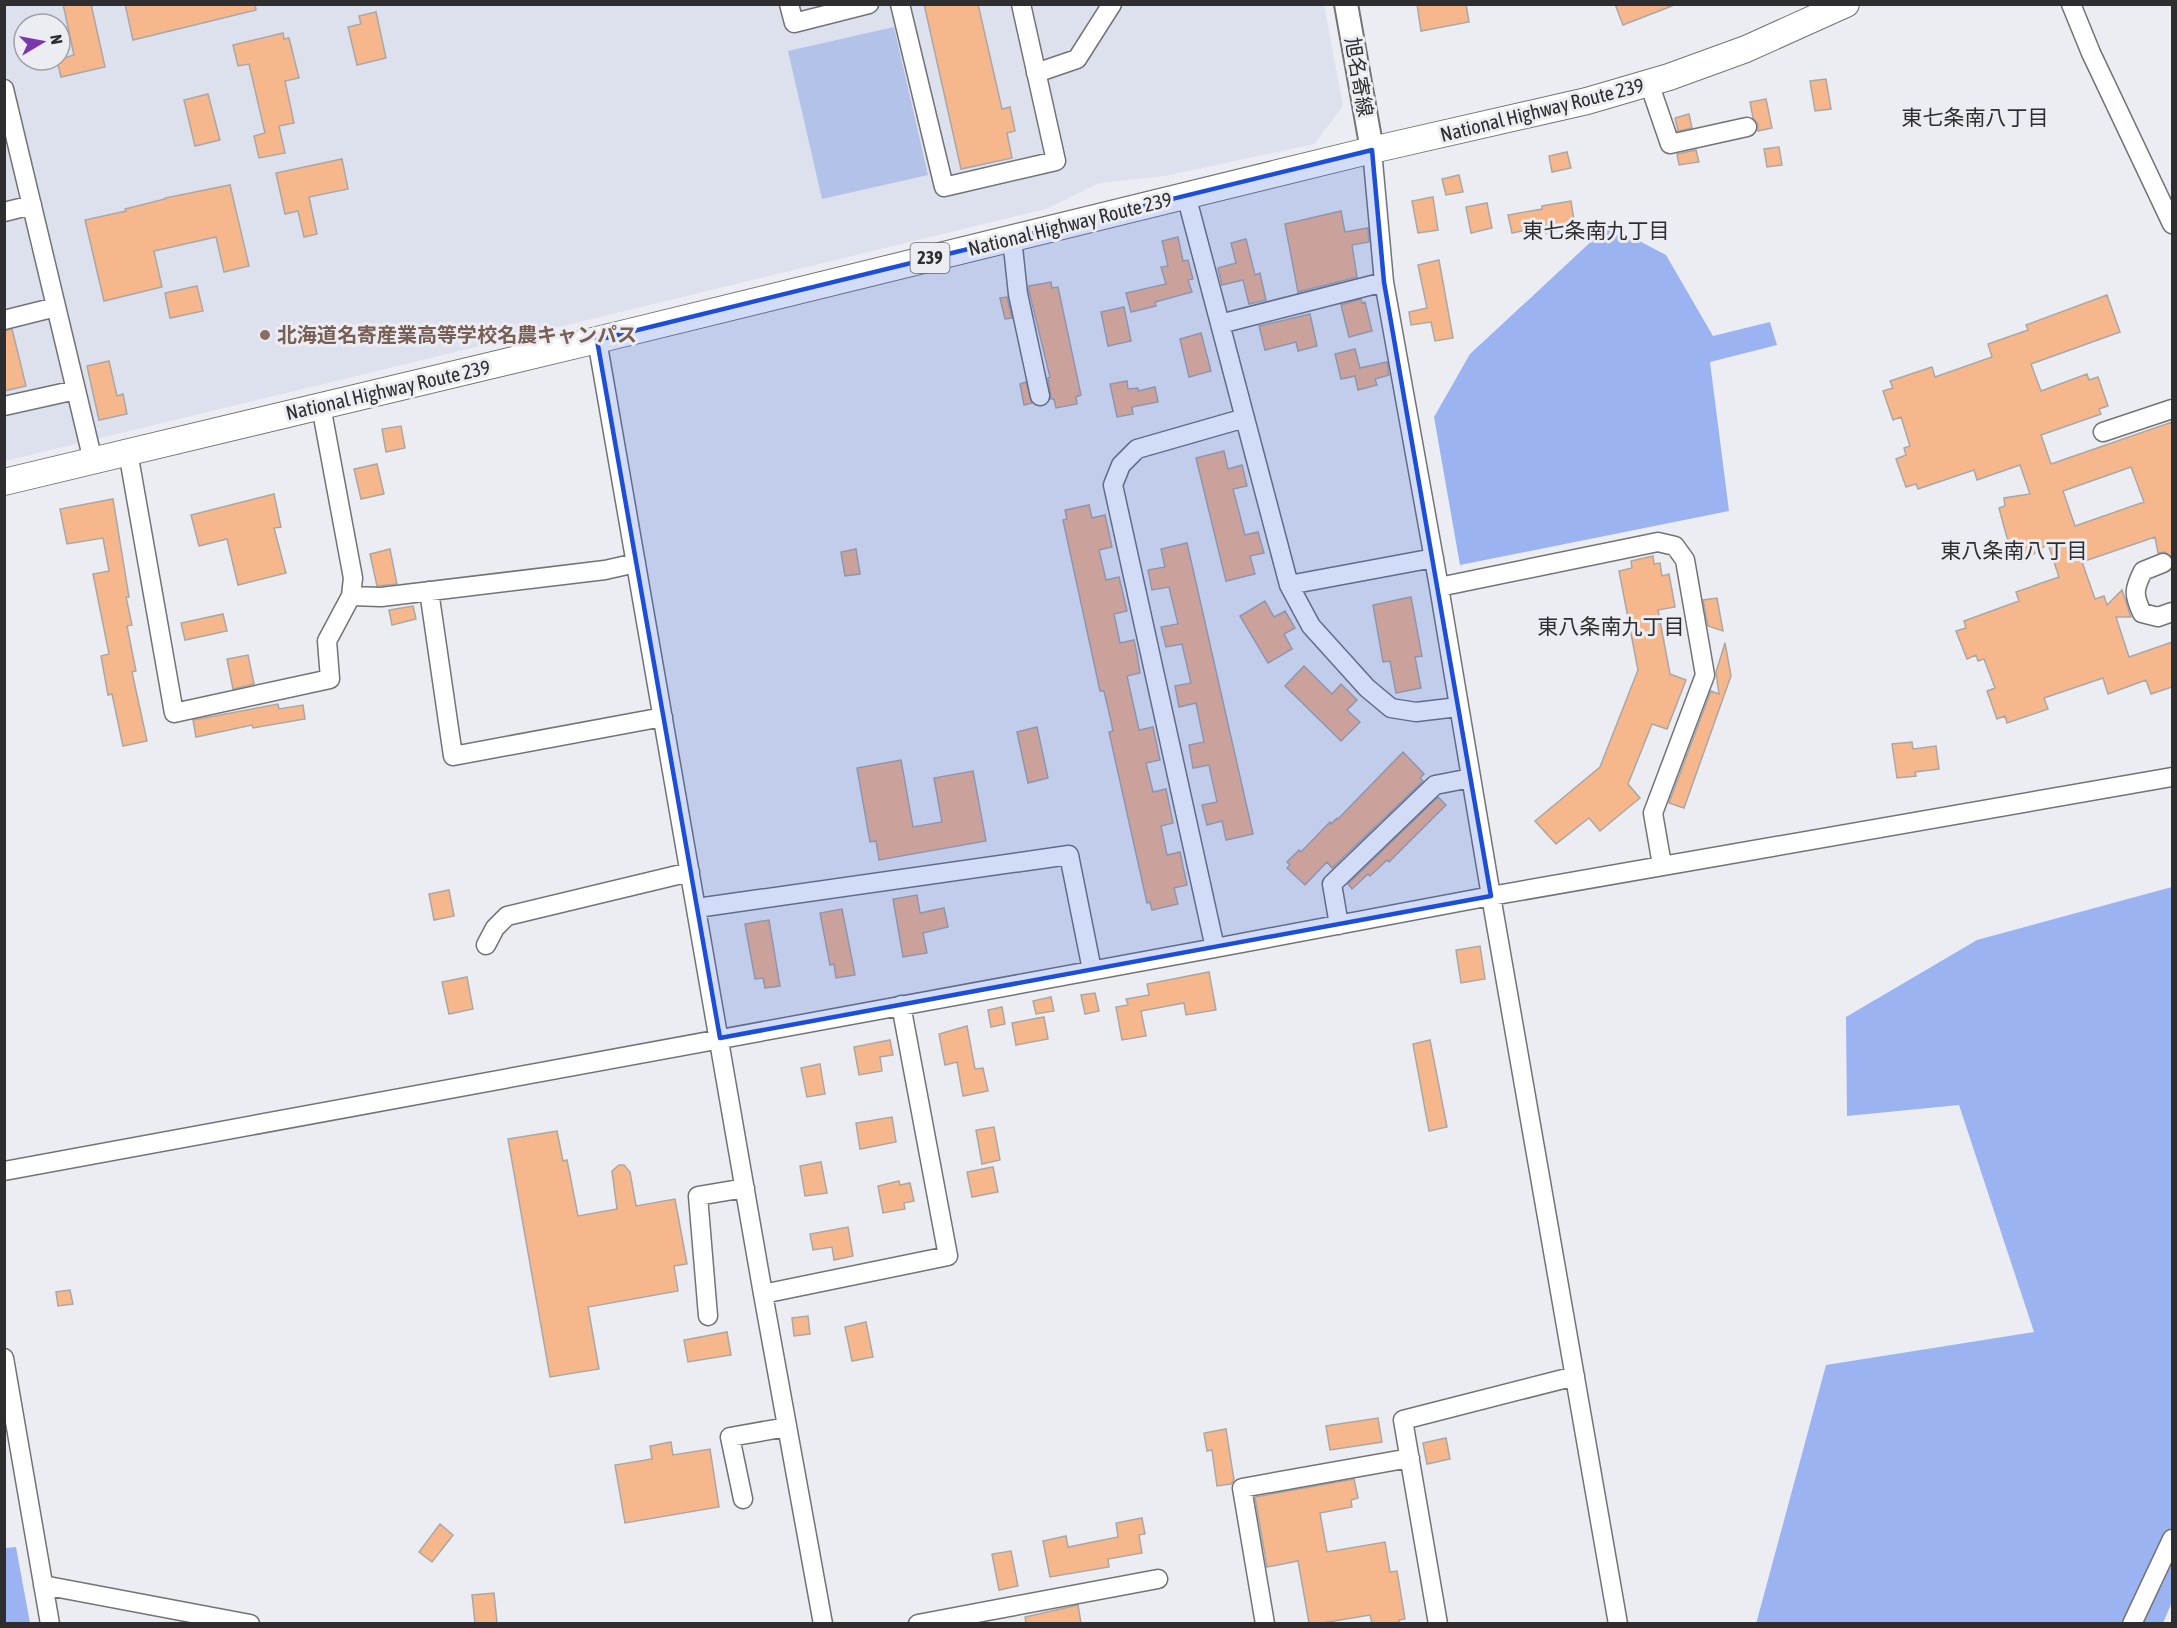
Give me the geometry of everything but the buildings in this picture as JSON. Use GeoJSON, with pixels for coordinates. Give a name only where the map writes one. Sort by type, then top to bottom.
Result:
{"type":"FeatureCollection","features":[{"type":"Feature","properties":{"kind":"highway","name":"National Highway Route 239"},"geometry":{"type":"LineString","coordinates":[[4,482],[597,340],[1372,150],[1587,101],[1649,83],[1746,49],[1810,13],[1846,4]]}},
{"type":"Feature","properties":{"kind":"main road","name":"旭名寄線"},"geometry":{"type":"LineString","coordinates":[[1347,4],[1372,150]]}},
{"type":"Feature","properties":{"kind":"street"},"geometry":{"type":"LineString","coordinates":[[789,4],[794,23],[869,4]]}},
{"type":"Feature","properties":{"kind":"street"},"geometry":{"type":"LineString","coordinates":[[900,4],[944,187],[1056,161],[1021,4]]}},
{"type":"Feature","properties":{"kind":"street"},"geometry":{"type":"LineString","coordinates":[[1036,74],[1077,59],[1112,4]]}},
{"type":"Feature","properties":{"kind":"street"},"geometry":{"type":"LineString","coordinates":[[2071,4],[2091,53],[2172,224]]}},
{"type":"Feature","properties":{"kind":"street"},"geometry":{"type":"LineString","coordinates":[[1649,83],[1670,144],[1747,127]]}},
{"type":"Feature","properties":{"kind":"street"},"geometry":{"type":"LineString","coordinates":[[4,89],[93,461]]}},
{"type":"Feature","properties":{"kind":"street"},"geometry":{"type":"LineString","coordinates":[[1372,150],[1384,282],[1434,558],[1618,1623]]}},
{"type":"Feature","properties":{"kind":"street"},"geometry":{"type":"LineString","coordinates":[[1186,195],[1289,585],[1311,626],[1367,688],[1391,708],[1416,712],[1458,707]]}},
{"type":"Feature","properties":{"kind":"street"},"geometry":{"type":"LineString","coordinates":[[4,212],[32,205]]}},
{"type":"Feature","properties":{"kind":"street"},"geometry":{"type":"LineString","coordinates":[[1012,238],[1018,294],[1040,396]]}},
{"type":"Feature","properties":{"kind":"street"},"geometry":{"type":"LineString","coordinates":[[1220,324],[1384,282]]}},
{"type":"Feature","properties":{"kind":"street"},"geometry":{"type":"LineString","coordinates":[[4,320],[56,307]]}},
{"type":"Feature","properties":{"kind":"street"},"geometry":{"type":"LineString","coordinates":[[597,340],[763,1294],[823,1623]]}},
{"type":"Feature","properties":{"kind":"street"},"geometry":{"type":"LineString","coordinates":[[4,406],[76,390]]}},
{"type":"Feature","properties":{"kind":"street"},"geometry":{"type":"LineString","coordinates":[[128,452],[174,713],[330,679],[327,641],[351,596],[353,578],[321,406]]}},
{"type":"Feature","properties":{"kind":"street"},"geometry":{"type":"LineString","coordinates":[[2103,432],[2172,409]]}},
{"type":"Feature","properties":{"kind":"street"},"geometry":{"type":"LineString","coordinates":[[1215,948],[1113,485],[1121,465],[1137,449],[1245,418]]}},
{"type":"Feature","properties":{"kind":"street"},"geometry":{"type":"LineString","coordinates":[[1439,587],[1658,543],[1675,546],[1685,560],[1705,675],[1653,813],[1662,866]]}},
{"type":"Feature","properties":{"kind":"street"},"geometry":{"type":"LineString","coordinates":[[1289,585],[1434,558]]}},
{"type":"Feature","properties":{"kind":"street"},"geometry":{"type":"LineString","coordinates":[[351,596],[381,597],[605,570],[636,563]]}},
{"type":"Feature","properties":{"kind":"street"},"geometry":{"type":"LineString","coordinates":[[2163,563],[2143,571],[2135,587],[2136,600],[2142,613],[2158,617],[2172,612]]}},
{"type":"Feature","properties":{"kind":"street"},"geometry":{"type":"LineString","coordinates":[[429,591],[453,756],[663,717]]}},
{"type":"Feature","properties":{"kind":"street"},"geometry":{"type":"LineString","coordinates":[[4,1171],[1491,896],[2172,777]]}},
{"type":"Feature","properties":{"kind":"street"},"geometry":{"type":"LineString","coordinates":[[1339,925],[1332,884],[1435,785],[1471,778]]}},
{"type":"Feature","properties":{"kind":"street"},"geometry":{"type":"LineString","coordinates":[[697,908],[1069,855],[1092,970]]}},
{"type":"Feature","properties":{"kind":"street"},"geometry":{"type":"LineString","coordinates":[[486,945],[495,928],[507,916],[690,872]]}},
{"type":"Feature","properties":{"kind":"street"},"geometry":{"type":"LineString","coordinates":[[763,1294],[948,1256],[901,1005]]}},
{"type":"Feature","properties":{"kind":"street"},"geometry":{"type":"LineString","coordinates":[[708,1316],[698,1196],[745,1188]]}},
{"type":"Feature","properties":{"kind":"street"},"geometry":{"type":"LineString","coordinates":[[4,1359],[50,1623]]}},
{"type":"Feature","properties":{"kind":"street"},"geometry":{"type":"LineString","coordinates":[[1438,1623],[1403,1420],[1575,1376]]}},
{"type":"Feature","properties":{"kind":"street"},"geometry":{"type":"LineString","coordinates":[[743,1499],[730,1437],[787,1427]]}},
{"type":"Feature","properties":{"kind":"street"},"geometry":{"type":"LineString","coordinates":[[1265,1623],[1242,1488],[1410,1458]]}},
{"type":"Feature","properties":{"kind":"street"},"geometry":{"type":"LineString","coordinates":[[2132,1623],[2172,1539]]}},
{"type":"Feature","properties":{"kind":"street"},"geometry":{"type":"LineString","coordinates":[[918,1623],[1158,1579]]}},
{"type":"Feature","properties":{"kind":"street"},"geometry":{"type":"LineString","coordinates":[[43,1584],[148,1606],[250,1623]]}},
{"type":"Feature","properties":{"kind":"highlighted area"},"geometry":{"type":"Polygon","coordinates":[[[1372,150],[1384,282],[1491,896],[720,1038],[597,340],[1372,150]]]}},
{"type":"Feature","properties":{"kind":"shaded area","name":"北海道名寄産業高等学校名農キャンパス"},"geometry":{"type":"Polygon","coordinates":[[[4,5],[1324,5],[1343,106],[1314,144],[1165,176],[1099,183],[1046,209],[5,461],[4,5]]]}},
{"type":"Feature","properties":{"kind":"shaded area"},"geometry":{"type":"Polygon","coordinates":[[[894,27],[928,175],[822,199],[788,51],[894,27]]]}},
{"type":"Feature","properties":{"kind":"shaded area"},"geometry":{"type":"Polygon","coordinates":[[[1609,225],[1666,255],[1713,336],[1770,322],[1777,345],[1710,362],[1729,511],[1460,565],[1434,417],[1470,354],[1609,225]]]}},
{"type":"Feature","properties":{"kind":"shaded area"},"geometry":{"type":"Polygon","coordinates":[[[2172,887],[2172,1602],[2163,1623],[1756,1624],[1826,1365],[2034,1332],[1959,1105],[1847,1116],[1846,1017],[1977,940],[2172,887]]]}},
{"type":"Feature","properties":{"kind":"shaded area"},"geometry":{"type":"Polygon","coordinates":[[[16,1547],[30,1623],[5,1623],[5,1548],[16,1547]]]}},
{"type":"Feature","properties":{"kind":"place","name":"北海道名寄産業高等学校名農キャンパス"},"geometry":{"type":"Point","coordinates":[265,335]}},
{"type":"Feature","properties":{"kind":"district","name":"東七条南八丁目"},"geometry":{"type":"Point","coordinates":[1975,118]}},
{"type":"Feature","properties":{"kind":"district","name":"東七条南九丁目"},"geometry":{"type":"Point","coordinates":[1596,231]}},
{"type":"Feature","properties":{"kind":"district","name":"東八条南八丁目"},"geometry":{"type":"Point","coordinates":[2014,551]}},
{"type":"Feature","properties":{"kind":"district","name":"東八条南九丁目"},"geometry":{"type":"Point","coordinates":[1611,627]}}]}
